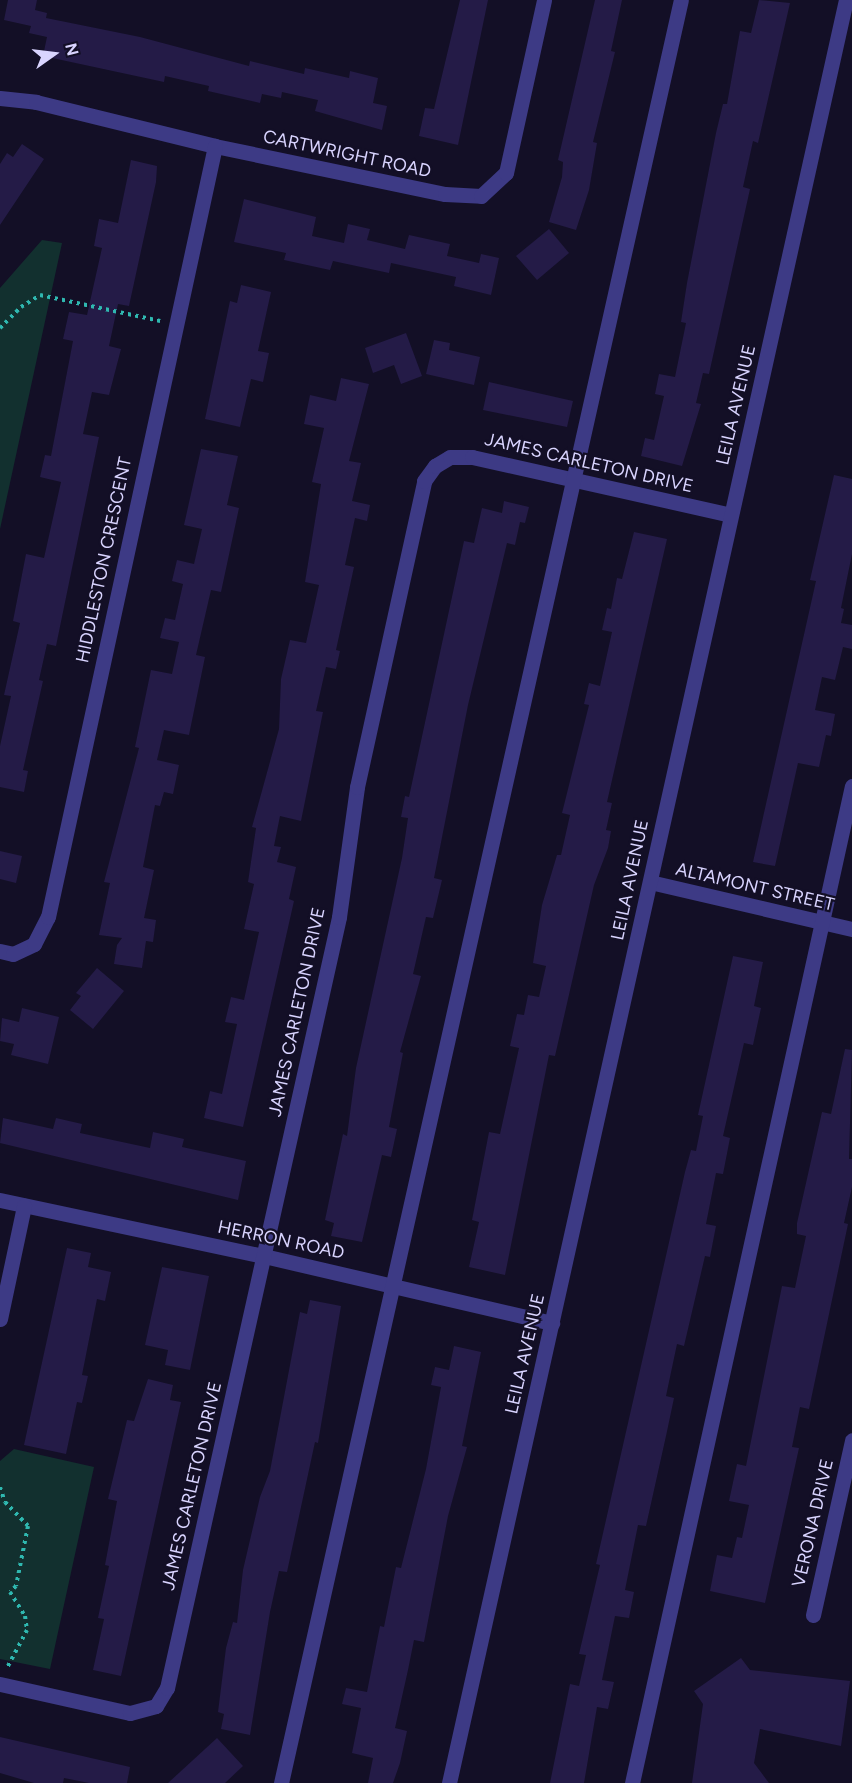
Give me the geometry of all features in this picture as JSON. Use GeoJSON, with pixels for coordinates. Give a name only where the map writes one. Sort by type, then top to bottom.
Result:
{"type":"FeatureCollection","features":[{"type":"Feature","properties":{"kind":"street","name":"CARTWRIGHT ROAD"},"geometry":{"type":"LineString","coordinates":[[0,98],[36,102],[215,146],[445,194],[481,196],[506,173],[544,0]]}},
{"type":"Feature","properties":{"kind":"street"},"geometry":{"type":"LineString","coordinates":[[281,1783],[681,0]]}},
{"type":"Feature","properties":{"kind":"street","name":"LEILA AVENUE"},"geometry":{"type":"LineString","coordinates":[[451,1778],[846,0]]}},
{"type":"Feature","properties":{"kind":"street","name":"HIDDLESTON CRESCENT"},"geometry":{"type":"LineString","coordinates":[[0,951],[13,954],[34,944],[48,917],[215,146]]}},
{"type":"Feature","properties":{"kind":"street","name":"JAMES CARLETON DRIVE"},"geometry":{"type":"LineString","coordinates":[[0,1684],[130,1713],[156,1706],[164,1694],[339,917],[357,787],[424,481],[435,466],[450,457],[496,461],[731,515]]}},
{"type":"Feature","properties":{"kind":"street"},"geometry":{"type":"LineString","coordinates":[[632,1783],[852,786]]}},
{"type":"Feature","properties":{"kind":"street","name":"ALTAMONT STREET"},"geometry":{"type":"LineString","coordinates":[[650,882],[852,929]]}},
{"type":"Feature","properties":{"kind":"street","name":"HERRON ROAD"},"geometry":{"type":"LineString","coordinates":[[0,1200],[264,1256],[552,1323]]}},
{"type":"Feature","properties":{"kind":"street"},"geometry":{"type":"LineString","coordinates":[[0,1319],[24,1206]]}},
{"type":"Feature","properties":{"kind":"street","name":"VERONA DRIVE"},"geometry":{"type":"LineString","coordinates":[[813,1615],[847,1487],[852,1440]]}},
{"type":"Feature","properties":{"kind":"path"},"geometry":{"type":"LineString","coordinates":[[0,328],[21,307],[40,295],[175,324]]}},
{"type":"Feature","properties":{"kind":"path"},"geometry":{"type":"LineString","coordinates":[[0,1487],[5,1502],[28,1526],[16,1586],[10,1592],[25,1616],[27,1630],[8,1666]]}},
{"type":"Feature","properties":{"kind":"green space"},"geometry":{"type":"Polygon","coordinates":[[[42,240],[62,243],[0,529],[0,288],[42,240]]]}},
{"type":"Feature","properties":{"kind":"green space"},"geometry":{"type":"Polygon","coordinates":[[[14,1449],[94,1467],[50,1669],[0,1659],[0,1461],[14,1449]]]}},
{"type":"Feature","properties":{"kind":"building"},"geometry":{"type":"Polygon","coordinates":[[[8,0],[37,0],[35,10],[47,13],[46,18],[140,37],[249,66],[250,61],[304,74],[305,68],[349,78],[350,71],[378,78],[373,103],[387,106],[382,130],[315,111],[318,100],[282,92],[281,98],[262,94],[260,103],[208,91],[209,86],[165,76],[164,82],[43,56],[47,37],[29,33],[31,26],[4,20],[8,0]]]}},
{"type":"Feature","properties":{"kind":"building"},"geometry":{"type":"Polygon","coordinates":[[[460,0],[488,0],[458,145],[419,136],[425,108],[434,109],[460,0]]]}},
{"type":"Feature","properties":{"kind":"building"},"geometry":{"type":"Polygon","coordinates":[[[595,0],[622,0],[611,51],[615,52],[593,142],[597,143],[589,190],[576,230],[549,222],[562,177],[563,162],[558,160],[595,0]]]}},
{"type":"Feature","properties":{"kind":"building"},"geometry":{"type":"Polygon","coordinates":[[[759,0],[790,3],[758,143],[753,141],[743,187],[750,189],[709,374],[703,373],[696,403],[701,404],[682,466],[641,456],[645,438],[654,440],[664,396],[655,394],[659,374],[675,377],[686,323],[681,322],[687,283],[716,133],[723,104],[727,104],[740,31],[751,33],[759,0]]]}},
{"type":"Feature","properties":{"kind":"building"},"geometry":{"type":"Polygon","coordinates":[[[22,144],[44,159],[0,225],[0,164],[7,153],[13,157],[22,144]]]}},
{"type":"Feature","properties":{"kind":"building"},"geometry":{"type":"Polygon","coordinates":[[[131,160],[157,166],[156,182],[129,306],[118,304],[109,346],[121,349],[109,395],[92,392],[83,434],[99,437],[56,646],[47,644],[39,680],[43,681],[23,770],[28,771],[24,792],[0,787],[0,746],[11,696],[4,695],[20,623],[13,621],[26,554],[44,558],[61,482],[40,477],[45,455],[51,456],[73,341],[63,339],[69,312],[87,315],[102,248],[94,246],[99,219],[118,223],[131,160]]]}},
{"type":"Feature","properties":{"kind":"building"},"geometry":{"type":"Polygon","coordinates":[[[244,199],[316,217],[312,236],[344,243],[348,224],[370,229],[367,240],[405,249],[409,235],[450,244],[447,256],[479,263],[481,254],[499,258],[491,295],[454,286],[456,277],[391,263],[389,273],[333,261],[330,270],[284,260],[286,253],[234,242],[244,199]]]}},
{"type":"Feature","properties":{"kind":"building"},"geometry":{"type":"Polygon","coordinates":[[[549,229],[569,253],[537,280],[516,256],[549,229]]]}},
{"type":"Feature","properties":{"kind":"building"},"geometry":{"type":"Polygon","coordinates":[[[241,285],[271,292],[258,351],[269,353],[263,382],[251,379],[240,427],[205,419],[230,301],[237,303],[241,285]]]}},
{"type":"Feature","properties":{"kind":"building"},"geometry":{"type":"Polygon","coordinates":[[[406,333],[422,376],[401,384],[394,365],[373,373],[365,348],[406,333]]]}},
{"type":"Feature","properties":{"kind":"building"},"geometry":{"type":"Polygon","coordinates":[[[434,340],[450,343],[449,350],[480,357],[474,385],[426,374],[434,340]]]}},
{"type":"Feature","properties":{"kind":"building"},"geometry":{"type":"Polygon","coordinates":[[[341,378],[369,384],[349,461],[361,463],[352,501],[370,505],[367,521],[355,518],[345,565],[354,567],[336,650],[340,651],[336,669],[326,667],[316,711],[323,712],[301,821],[280,816],[274,846],[281,847],[277,862],[296,867],[289,899],[294,901],[243,1127],[204,1118],[210,1091],[222,1094],[237,1024],[225,1022],[231,997],[244,1000],[259,932],[244,929],[254,884],[248,882],[256,828],[252,827],[279,729],[281,679],[290,640],[306,643],[319,585],[305,582],[321,484],[312,482],[324,428],[304,424],[310,395],[336,401],[341,378]]]}},
{"type":"Feature","properties":{"kind":"building"},"geometry":{"type":"Polygon","coordinates":[[[489,382],[573,401],[567,427],[483,410],[489,382]]]}},
{"type":"Feature","properties":{"kind":"building"},"geometry":{"type":"Polygon","coordinates":[[[201,449],[238,456],[227,505],[239,508],[221,592],[211,590],[196,655],[205,657],[189,735],[164,730],[157,760],[179,765],[173,794],[164,792],[160,806],[155,805],[143,867],[154,870],[144,918],[156,920],[153,942],[146,941],[142,968],[114,964],[117,945],[122,938],[99,935],[110,883],[104,882],[139,748],[135,747],[151,670],[172,674],[179,642],[160,638],[165,618],[175,620],[183,584],[172,581],[177,560],[194,564],[202,529],[184,525],[201,449]]]}},
{"type":"Feature","properties":{"kind":"building"},"geometry":{"type":"Polygon","coordinates":[[[834,475],[852,479],[852,554],[841,608],[844,609],[841,623],[852,625],[852,649],[843,647],[835,680],[822,677],[815,710],[835,714],[831,736],[826,735],[819,767],[798,763],[775,866],[753,862],[816,581],[810,580],[834,475]]]}},
{"type":"Feature","properties":{"kind":"building"},"geometry":{"type":"Polygon","coordinates":[[[504,501],[529,507],[525,523],[520,522],[515,545],[507,543],[468,705],[434,878],[442,880],[433,918],[426,917],[413,974],[421,976],[400,1052],[403,1053],[389,1127],[397,1129],[391,1157],[382,1155],[362,1242],[331,1236],[334,1223],[325,1220],[343,1134],[347,1136],[356,1068],[402,858],[408,818],[401,817],[405,796],[409,797],[464,541],[474,543],[482,508],[502,513],[504,501]]]}},
{"type":"Feature","properties":{"kind":"building"},"geometry":{"type":"Polygon","coordinates":[[[634,532],[667,539],[607,802],[612,803],[606,830],[611,831],[608,848],[594,885],[555,1056],[549,1055],[505,1275],[469,1267],[479,1222],[472,1220],[489,1132],[500,1134],[519,1048],[510,1046],[517,1014],[524,1015],[528,995],[539,997],[546,966],[533,963],[542,905],[557,855],[561,855],[570,815],[562,813],[589,705],[584,704],[589,683],[600,686],[612,632],[602,630],[607,608],[611,609],[617,578],[622,579],[634,532]]]}},
{"type":"Feature","properties":{"kind":"building"},"geometry":{"type":"Polygon","coordinates":[[[0,851],[22,856],[16,883],[0,879],[0,851]]]}},
{"type":"Feature","properties":{"kind":"building"},"geometry":{"type":"Polygon","coordinates":[[[733,956],[763,962],[754,1006],[761,1008],[753,1045],[744,1043],[723,1136],[730,1138],[723,1174],[716,1173],[706,1224],[716,1226],[710,1257],[705,1256],[684,1346],[677,1344],[666,1396],[674,1398],[666,1436],[646,1526],[638,1525],[625,1590],[634,1592],[629,1618],[615,1616],[602,1680],[614,1682],[608,1709],[597,1707],[584,1783],[550,1783],[570,1684],[579,1686],[586,1655],[579,1654],[600,1565],[596,1564],[685,1172],[691,1150],[696,1151],[703,1116],[698,1115],[733,956]]]}},
{"type":"Feature","properties":{"kind":"building"},"geometry":{"type":"Polygon","coordinates":[[[97,968],[124,991],[93,1029],[70,1010],[81,996],[76,993],[97,968]]]}},
{"type":"Feature","properties":{"kind":"building"},"geometry":{"type":"Polygon","coordinates":[[[22,1008],[59,1017],[48,1064],[11,1055],[14,1044],[0,1041],[2,1018],[19,1022],[22,1008]]]}},
{"type":"Feature","properties":{"kind":"building"},"geometry":{"type":"Polygon","coordinates":[[[845,1049],[852,1050],[849,1159],[852,1159],[852,1187],[844,1223],[848,1224],[809,1409],[800,1407],[792,1447],[799,1448],[765,1603],[710,1591],[717,1555],[732,1558],[737,1537],[742,1538],[749,1505],[729,1501],[737,1464],[746,1466],[782,1286],[795,1288],[806,1236],[797,1234],[797,1223],[822,1112],[831,1114],[845,1049]]]}},
{"type":"Feature","properties":{"kind":"building"},"geometry":{"type":"Polygon","coordinates":[[[3,1118],[53,1129],[56,1118],[82,1124],[80,1133],[150,1148],[153,1132],[184,1139],[182,1147],[246,1161],[238,1200],[0,1143],[3,1118]]]}},
{"type":"Feature","properties":{"kind":"building"},"geometry":{"type":"Polygon","coordinates":[[[67,1248],[91,1253],[88,1267],[111,1272],[105,1301],[97,1299],[82,1375],[88,1376],[82,1403],[77,1402],[66,1454],[24,1445],[67,1248]]]}},
{"type":"Feature","properties":{"kind":"building"},"geometry":{"type":"Polygon","coordinates":[[[162,1267],[209,1276],[190,1370],[165,1365],[168,1350],[145,1345],[162,1267]]]}},
{"type":"Feature","properties":{"kind":"building"},"geometry":{"type":"Polygon","coordinates":[[[310,1300],[341,1306],[318,1443],[315,1442],[287,1572],[279,1571],[270,1612],[250,1735],[221,1729],[224,1714],[218,1712],[226,1648],[233,1622],[237,1623],[243,1570],[260,1497],[270,1471],[300,1312],[307,1314],[310,1300]]]}},
{"type":"Feature","properties":{"kind":"building"},"geometry":{"type":"Polygon","coordinates":[[[454,1346],[481,1352],[462,1446],[467,1447],[448,1516],[424,1642],[414,1640],[395,1728],[407,1731],[400,1763],[393,1783],[368,1783],[373,1758],[352,1753],[361,1708],[342,1704],[346,1688],[367,1692],[380,1626],[384,1627],[396,1567],[401,1568],[426,1469],[441,1387],[431,1385],[435,1367],[449,1370],[454,1346]]]}},
{"type":"Feature","properties":{"kind":"building"},"geometry":{"type":"Polygon","coordinates":[[[148,1379],[173,1385],[170,1400],[181,1402],[121,1676],[93,1670],[104,1619],[98,1618],[109,1566],[105,1565],[117,1501],[108,1499],[127,1420],[134,1421],[148,1379]]]}},
{"type":"Feature","properties":{"kind":"building"},"geometry":{"type":"Polygon","coordinates":[[[741,1658],[750,1670],[850,1681],[841,1746],[760,1729],[754,1763],[769,1783],[692,1783],[703,1704],[694,1691],[741,1658]]]}},
{"type":"Feature","properties":{"kind":"building"},"geometry":{"type":"Polygon","coordinates":[[[0,1737],[130,1767],[127,1783],[89,1783],[64,1778],[63,1783],[34,1783],[0,1773],[0,1737]]]}},
{"type":"Feature","properties":{"kind":"building"},"geometry":{"type":"Polygon","coordinates":[[[217,1738],[243,1766],[225,1783],[168,1783],[217,1738]]]}}]}
